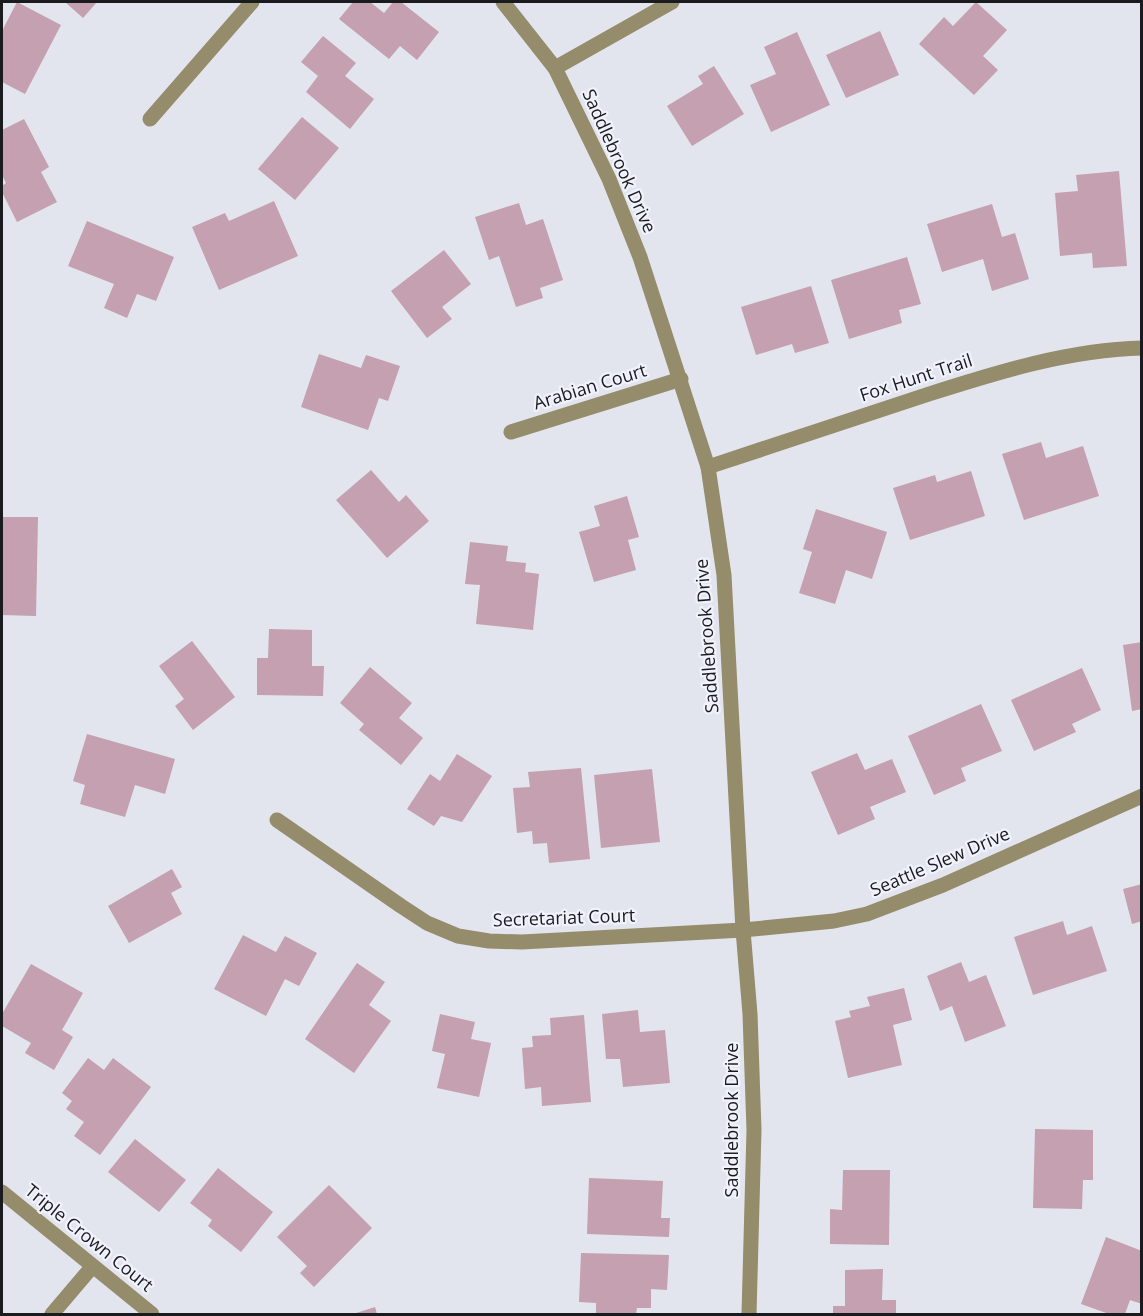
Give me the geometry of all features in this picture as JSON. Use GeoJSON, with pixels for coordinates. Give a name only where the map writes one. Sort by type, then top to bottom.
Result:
{"type":"FeatureCollection","features":[{"type":"Feature","properties":{"kind":"street"},"geometry":{"type":"LineString","coordinates":[[150,119],[252,2]]}},
{"type":"Feature","properties":{"kind":"street","name":"Saddlebrook Drive"},"geometry":{"type":"LineString","coordinates":[[503,2],[555,68],[609,179],[640,257],[708,467],[724,575],[743,930],[750,1014],[754,1130],[749,1314]]}},
{"type":"Feature","properties":{"kind":"street"},"geometry":{"type":"LineString","coordinates":[[555,68],[672,2]]}},
{"type":"Feature","properties":{"kind":"street","name":"Fox Hunt Trail"},"geometry":{"type":"LineString","coordinates":[[708,467],[1000,371],[1055,358],[1112,349],[1142,348]]}},
{"type":"Feature","properties":{"kind":"street","name":"Arabian Court"},"geometry":{"type":"LineString","coordinates":[[511,432],[681,379]]}},
{"type":"Feature","properties":{"kind":"street","name":"Seattle Slew Drive"},"geometry":{"type":"LineString","coordinates":[[743,930],[834,921],[867,914],[943,885],[1142,796]]}},
{"type":"Feature","properties":{"kind":"street","name":"Secretariat Court"},"geometry":{"type":"LineString","coordinates":[[278,820],[427,923],[458,936],[489,941],[522,942],[743,930]]}},
{"type":"Feature","properties":{"kind":"street","name":"Triple Crown Court"},"geometry":{"type":"LineString","coordinates":[[2,1192],[152,1314]]}},
{"type":"Feature","properties":{"kind":"street"},"geometry":{"type":"LineString","coordinates":[[52,1314],[92,1267]]}},
{"type":"Feature","properties":{"kind":"building"},"geometry":{"type":"Polygon","coordinates":[[[17,2],[61,25],[25,94],[2,82],[2,31],[17,2]]]}},
{"type":"Feature","properties":{"kind":"building"},"geometry":{"type":"Polygon","coordinates":[[[65,2],[97,2],[83,18],[65,2]]]}},
{"type":"Feature","properties":{"kind":"building"},"geometry":{"type":"Polygon","coordinates":[[[353,2],[370,2],[384,13],[393,2],[401,2],[439,32],[417,60],[400,46],[389,59],[339,19],[353,2]]]}},
{"type":"Feature","properties":{"kind":"building"},"geometry":{"type":"Polygon","coordinates":[[[976,2],[1007,30],[983,56],[998,70],[974,95],[919,44],[944,17],[953,26],[976,2]]]}},
{"type":"Feature","properties":{"kind":"building"},"geometry":{"type":"Polygon","coordinates":[[[880,31],[899,75],[846,98],[826,55],[880,31]]]}},
{"type":"Feature","properties":{"kind":"building"},"geometry":{"type":"Polygon","coordinates":[[[797,32],[830,105],[771,132],[750,85],[776,74],[764,47],[797,32]]]}},
{"type":"Feature","properties":{"kind":"building"},"geometry":{"type":"Polygon","coordinates":[[[323,36],[356,63],[345,76],[374,99],[350,129],[306,92],[318,76],[301,62],[323,36]]]}},
{"type":"Feature","properties":{"kind":"building"},"geometry":{"type":"Polygon","coordinates":[[[714,66],[744,114],[692,146],[667,106],[703,84],[698,76],[714,66]]]}},
{"type":"Feature","properties":{"kind":"building"},"geometry":{"type":"Polygon","coordinates":[[[302,117],[339,148],[295,200],[258,169],[302,117]]]}},
{"type":"Feature","properties":{"kind":"building"},"geometry":{"type":"Polygon","coordinates":[[[24,119],[49,167],[41,172],[57,202],[17,222],[2,192],[2,186],[6,183],[2,175],[2,130],[24,119]]]}},
{"type":"Feature","properties":{"kind":"building"},"geometry":{"type":"Polygon","coordinates":[[[1119,171],[1127,266],[1093,268],[1092,253],[1060,256],[1055,193],[1078,191],[1076,175],[1119,171]]]}},
{"type":"Feature","properties":{"kind":"building"},"geometry":{"type":"Polygon","coordinates":[[[274,201],[298,256],[219,290],[192,227],[225,213],[229,221],[274,201]]]}},
{"type":"Feature","properties":{"kind":"building"},"geometry":{"type":"Polygon","coordinates":[[[519,203],[526,225],[543,219],[563,280],[540,288],[543,298],[516,307],[499,256],[489,260],[475,217],[519,203]]]}},
{"type":"Feature","properties":{"kind":"building"},"geometry":{"type":"Polygon","coordinates":[[[992,204],[1002,237],[1015,233],[1029,279],[992,291],[983,259],[942,272],[927,224],[992,204]]]}},
{"type":"Feature","properties":{"kind":"building"},"geometry":{"type":"Polygon","coordinates":[[[87,221],[174,257],[156,301],[137,294],[127,318],[104,308],[114,284],[68,266],[87,221]]]}},
{"type":"Feature","properties":{"kind":"building"},"geometry":{"type":"Polygon","coordinates":[[[444,250],[471,284],[442,307],[452,319],[427,338],[391,291],[444,250]]]}},
{"type":"Feature","properties":{"kind":"building"},"geometry":{"type":"Polygon","coordinates":[[[907,257],[921,304],[899,310],[902,323],[849,339],[831,280],[907,257]]]}},
{"type":"Feature","properties":{"kind":"building"},"geometry":{"type":"Polygon","coordinates":[[[811,286],[829,343],[795,353],[792,344],[756,355],[741,307],[811,286]]]}},
{"type":"Feature","properties":{"kind":"building"},"geometry":{"type":"Polygon","coordinates":[[[319,354],[361,368],[366,355],[400,366],[388,401],[379,398],[368,430],[301,407],[319,354]]]}},
{"type":"Feature","properties":{"kind":"building"},"geometry":{"type":"Polygon","coordinates":[[[1041,442],[1046,458],[1083,446],[1099,496],[1024,520],[1002,454],[1041,442]]]}},
{"type":"Feature","properties":{"kind":"building"},"geometry":{"type":"Polygon","coordinates":[[[371,470],[399,502],[406,495],[429,521],[387,558],[336,500],[371,470]]]}},
{"type":"Feature","properties":{"kind":"building"},"geometry":{"type":"Polygon","coordinates":[[[971,471],[985,516],[910,540],[893,488],[935,475],[937,482],[971,471]]]}},
{"type":"Feature","properties":{"kind":"building"},"geometry":{"type":"Polygon","coordinates":[[[627,496],[639,537],[628,540],[636,570],[594,582],[579,532],[600,526],[594,506],[627,496]]]}},
{"type":"Feature","properties":{"kind":"building"},"geometry":{"type":"Polygon","coordinates":[[[816,509],[887,532],[872,579],[846,570],[835,604],[799,593],[812,552],[803,549],[816,509]]]}},
{"type":"Feature","properties":{"kind":"building"},"geometry":{"type":"Polygon","coordinates":[[[2,517],[38,517],[36,616],[2,615],[2,517]]]}},
{"type":"Feature","properties":{"kind":"building"},"geometry":{"type":"Polygon","coordinates":[[[470,542],[508,546],[506,561],[526,563],[525,572],[539,574],[533,630],[476,624],[480,585],[465,584],[470,542]]]}},
{"type":"Feature","properties":{"kind":"building"},"geometry":{"type":"Polygon","coordinates":[[[269,629],[312,630],[312,666],[324,666],[323,696],[257,695],[257,658],[268,658],[269,629]]]}},
{"type":"Feature","properties":{"kind":"building"},"geometry":{"type":"Polygon","coordinates":[[[192,641],[235,697],[193,730],[175,706],[184,699],[159,666],[192,641]]]}},
{"type":"Feature","properties":{"kind":"building"},"geometry":{"type":"Polygon","coordinates":[[[1142,642],[1142,709],[1132,711],[1123,645],[1142,642]]]}},
{"type":"Feature","properties":{"kind":"building"},"geometry":{"type":"Polygon","coordinates":[[[370,667],[412,703],[399,718],[423,738],[401,765],[359,730],[364,724],[340,703],[370,667]]]}},
{"type":"Feature","properties":{"kind":"building"},"geometry":{"type":"Polygon","coordinates":[[[1082,668],[1101,710],[1072,724],[1076,732],[1034,751],[1011,700],[1082,668]]]}},
{"type":"Feature","properties":{"kind":"building"},"geometry":{"type":"Polygon","coordinates":[[[981,704],[1002,751],[961,768],[966,781],[934,795],[908,736],[981,704]]]}},
{"type":"Feature","properties":{"kind":"building"},"geometry":{"type":"Polygon","coordinates":[[[87,734],[175,759],[165,794],[135,785],[125,817],[80,804],[85,785],[73,781],[87,734]]]}},
{"type":"Feature","properties":{"kind":"building"},"geometry":{"type":"Polygon","coordinates":[[[857,753],[865,770],[892,759],[906,792],[870,807],[875,819],[838,835],[811,772],[857,753]]]}},
{"type":"Feature","properties":{"kind":"building"},"geometry":{"type":"Polygon","coordinates":[[[457,754],[492,776],[462,822],[441,816],[434,826],[407,809],[430,774],[440,781],[457,754]]]}},
{"type":"Feature","properties":{"kind":"building"},"geometry":{"type":"Polygon","coordinates":[[[581,768],[590,859],[549,863],[547,843],[533,844],[532,831],[517,833],[513,788],[530,787],[528,772],[581,768]]]}},
{"type":"Feature","properties":{"kind":"building"},"geometry":{"type":"Polygon","coordinates":[[[652,769],[660,842],[601,848],[594,775],[652,769]]]}},
{"type":"Feature","properties":{"kind":"building"},"geometry":{"type":"Polygon","coordinates":[[[172,869],[182,887],[171,893],[182,914],[129,943],[108,906],[172,869]]]}},
{"type":"Feature","properties":{"kind":"building"},"geometry":{"type":"Polygon","coordinates":[[[1142,884],[1142,921],[1132,924],[1123,889],[1142,884]]]}},
{"type":"Feature","properties":{"kind":"building"},"geometry":{"type":"Polygon","coordinates":[[[1063,921],[1067,935],[1092,926],[1107,971],[1033,995],[1014,937],[1063,921]]]}},
{"type":"Feature","properties":{"kind":"building"},"geometry":{"type":"Polygon","coordinates":[[[243,935],[276,952],[285,936],[317,953],[299,986],[285,979],[266,1016],[214,989],[243,935]]]}},
{"type":"Feature","properties":{"kind":"building"},"geometry":{"type":"Polygon","coordinates":[[[961,962],[969,982],[986,975],[1006,1026],[965,1042],[952,1006],[940,1011],[927,976],[961,962]]]}},
{"type":"Feature","properties":{"kind":"building"},"geometry":{"type":"Polygon","coordinates":[[[357,963],[385,982],[369,1005],[391,1021],[354,1073],[305,1039],[357,963]]]}},
{"type":"Feature","properties":{"kind":"building"},"geometry":{"type":"Polygon","coordinates":[[[31,964],[83,993],[62,1030],[73,1037],[54,1070],[25,1053],[31,1043],[2,1026],[2,1014],[31,964]]]}},
{"type":"Feature","properties":{"kind":"building"},"geometry":{"type":"Polygon","coordinates":[[[904,988],[912,1020],[893,1025],[902,1065],[848,1078],[835,1021],[851,1017],[849,1011],[870,1006],[867,997],[904,988]]]}},
{"type":"Feature","properties":{"kind":"building"},"geometry":{"type":"Polygon","coordinates":[[[638,1010],[640,1032],[665,1030],[670,1083],[623,1087],[620,1059],[606,1059],[602,1014],[638,1010]]]}},
{"type":"Feature","properties":{"kind":"building"},"geometry":{"type":"Polygon","coordinates":[[[440,1014],[475,1022],[471,1039],[491,1043],[479,1097],[437,1088],[445,1054],[432,1051],[440,1014]]]}},
{"type":"Feature","properties":{"kind":"building"},"geometry":{"type":"Polygon","coordinates":[[[584,1015],[591,1102],[542,1106],[541,1087],[525,1089],[522,1048],[533,1047],[532,1036],[551,1035],[550,1018],[584,1015]]]}},
{"type":"Feature","properties":{"kind":"building"},"geometry":{"type":"Polygon","coordinates":[[[88,1058],[104,1070],[113,1058],[151,1087],[100,1155],[74,1136],[84,1122],[66,1109],[72,1101],[62,1093],[88,1058]]]}},
{"type":"Feature","properties":{"kind":"building"},"geometry":{"type":"Polygon","coordinates":[[[1035,1129],[1093,1130],[1093,1180],[1083,1180],[1082,1209],[1033,1208],[1035,1129]]]}},
{"type":"Feature","properties":{"kind":"building"},"geometry":{"type":"Polygon","coordinates":[[[135,1139],[186,1180],[159,1212],[108,1172],[135,1139]]]}},
{"type":"Feature","properties":{"kind":"building"},"geometry":{"type":"Polygon","coordinates":[[[218,1168],[273,1212],[241,1252],[208,1226],[212,1220],[190,1203],[218,1168]]]}},
{"type":"Feature","properties":{"kind":"building"},"geometry":{"type":"Polygon","coordinates":[[[843,1170],[890,1170],[889,1245],[830,1244],[830,1209],[842,1210],[843,1170]]]}},
{"type":"Feature","properties":{"kind":"building"},"geometry":{"type":"Polygon","coordinates":[[[589,1178],[663,1181],[661,1218],[670,1218],[669,1237],[587,1234],[589,1178]]]}},
{"type":"Feature","properties":{"kind":"building"},"geometry":{"type":"Polygon","coordinates":[[[329,1185],[372,1228],[314,1287],[300,1273],[307,1266],[277,1237],[329,1185]]]}},
{"type":"Feature","properties":{"kind":"building"},"geometry":{"type":"Polygon","coordinates":[[[1106,1237],[1142,1251],[1142,1304],[1130,1300],[1125,1314],[1109,1314],[1081,1304],[1106,1237]]]}},
{"type":"Feature","properties":{"kind":"building"},"geometry":{"type":"Polygon","coordinates":[[[581,1253],[669,1255],[667,1290],[651,1289],[651,1308],[637,1308],[636,1314],[596,1314],[596,1303],[579,1302],[581,1253]]]}},
{"type":"Feature","properties":{"kind":"building"},"geometry":{"type":"Polygon","coordinates":[[[883,1269],[882,1300],[896,1300],[896,1314],[833,1314],[833,1306],[845,1306],[845,1270],[883,1269]]]}},
{"type":"Feature","properties":{"kind":"building"},"geometry":{"type":"Polygon","coordinates":[[[375,1307],[377,1314],[353,1314],[375,1307]]]}}]}
